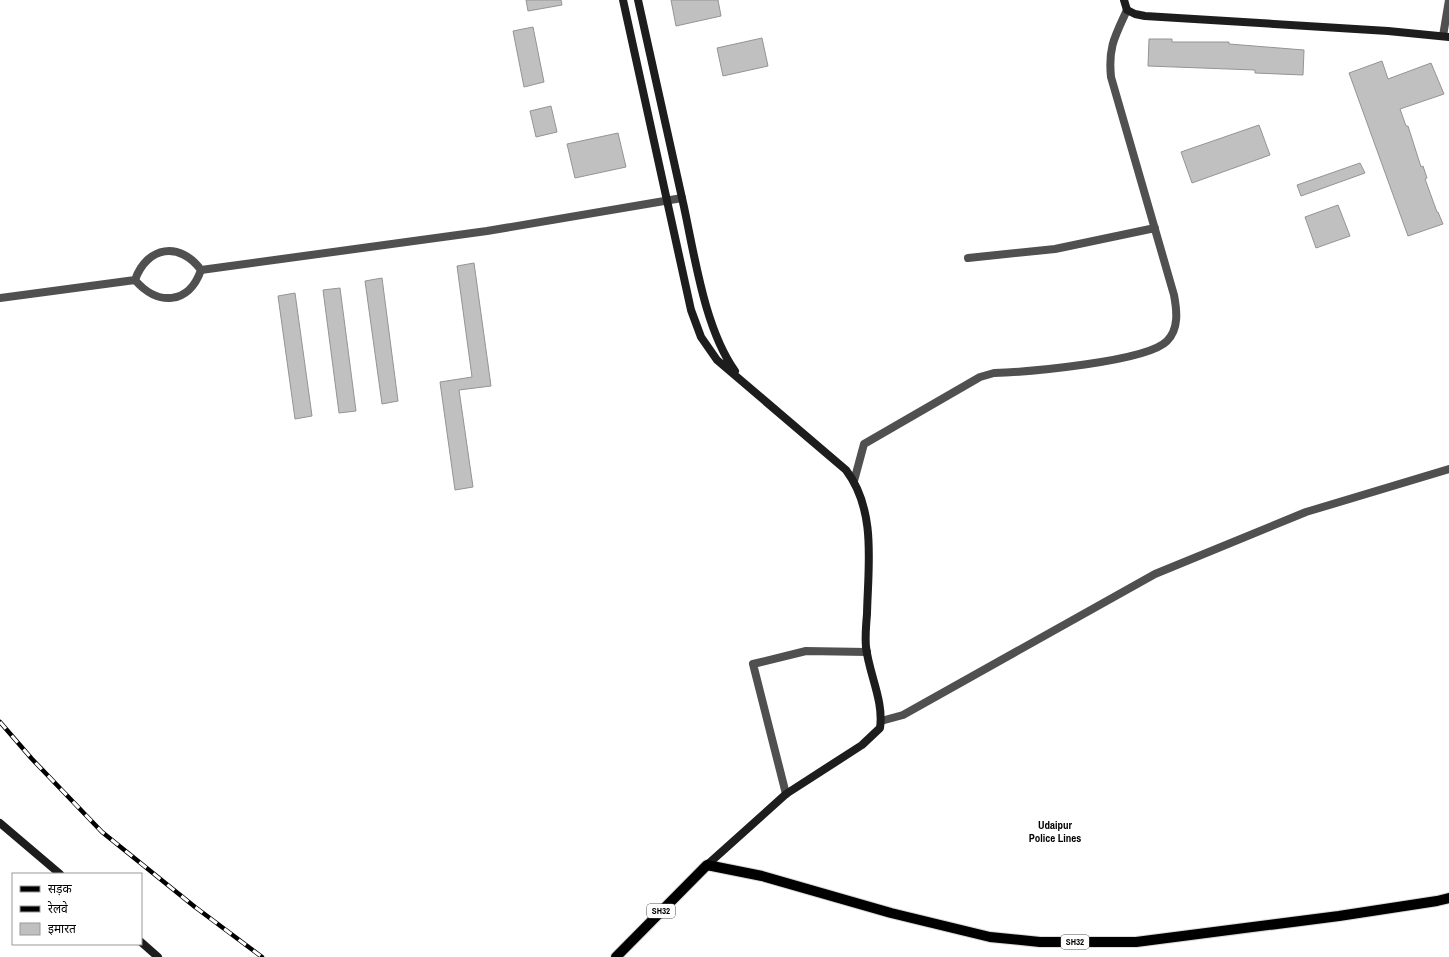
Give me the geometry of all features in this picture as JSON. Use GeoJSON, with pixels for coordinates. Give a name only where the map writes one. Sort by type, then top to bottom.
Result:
{"type":"FeatureCollection","features":[{"type":"Feature","properties":{"kind":"main road","name":"SH32"},"geometry":{"type":"LineString","coordinates":[[616,957],[707,865],[762,876],[891,913],[990,937],[1040,942],[1136,942],[1339,916],[1449,898]]}},
{"type":"Feature","properties":{"kind":"street"},"geometry":{"type":"LineString","coordinates":[[623,0],[695,323],[709,350],[717,360],[743,381],[854,480],[862,497],[868,535],[866,640],[867,652],[881,721],[880,728],[877,733],[862,745],[786,794],[707,865]]}},
{"type":"Feature","properties":{"kind":"street"},"geometry":{"type":"LineString","coordinates":[[638,0],[699,279],[713,325],[729,362],[743,381]]}},
{"type":"Feature","properties":{"kind":"street"},"geometry":{"type":"LineString","coordinates":[[854,480],[864,444],[980,377],[994,373],[1105,362],[1144,352],[1166,342],[1173,333],[1176,324],[1176,306],[1111,76],[1109,58],[1112,43],[1126,10],[1124,0]]}},
{"type":"Feature","properties":{"kind":"street"},"geometry":{"type":"LineString","coordinates":[[1126,10],[1145,16],[1446,37],[1449,0]]}},
{"type":"Feature","properties":{"kind":"street"},"geometry":{"type":"LineString","coordinates":[[201,270],[488,231],[682,198]]}},
{"type":"Feature","properties":{"kind":"street"},"geometry":{"type":"LineString","coordinates":[[968,258],[1055,249],[1155,228]]}},
{"type":"Feature","properties":{"kind":"street"},"geometry":{"type":"LineString","coordinates":[[134,280],[138,270],[148,258],[166,250],[174,251],[186,256],[201,270]]}},
{"type":"Feature","properties":{"kind":"street"},"geometry":{"type":"LineString","coordinates":[[134,280],[148,293],[165,298],[177,297],[186,292],[198,280],[201,270]]}},
{"type":"Feature","properties":{"kind":"street"},"geometry":{"type":"LineString","coordinates":[[0,298],[134,280]]}},
{"type":"Feature","properties":{"kind":"street"},"geometry":{"type":"LineString","coordinates":[[881,721],[903,714],[1155,574],[1306,512],[1449,468]]}},
{"type":"Feature","properties":{"kind":"street"},"geometry":{"type":"LineString","coordinates":[[786,794],[754,664],[806,651],[867,652]]}},
{"type":"Feature","properties":{"kind":"street"},"geometry":{"type":"LineString","coordinates":[[0,823],[59,873]]}},
{"type":"Feature","properties":{"kind":"street"},"geometry":{"type":"LineString","coordinates":[[142,943],[158,957]]}},
{"type":"Feature","properties":{"kind":"building"},"geometry":{"type":"Polygon","coordinates":[[[526,0],[561,0],[562,5],[528,11],[526,0]]]}},
{"type":"Feature","properties":{"kind":"building"},"geometry":{"type":"Polygon","coordinates":[[[671,0],[718,0],[721,16],[676,26],[671,0]]]}},
{"type":"Feature","properties":{"kind":"building"},"geometry":{"type":"Polygon","coordinates":[[[533,27],[544,82],[524,87],[513,31],[533,27]]]}},
{"type":"Feature","properties":{"kind":"building"},"geometry":{"type":"Polygon","coordinates":[[[762,38],[768,66],[723,76],[717,48],[762,38]]]}},
{"type":"Feature","properties":{"kind":"building"},"geometry":{"type":"Polygon","coordinates":[[[1149,39],[1172,39],[1172,42],[1229,42],[1229,44],[1304,50],[1303,75],[1255,73],[1255,70],[1148,66],[1149,39]]]}},
{"type":"Feature","properties":{"kind":"building"},"geometry":{"type":"Polygon","coordinates":[[[1382,61],[1388,79],[1431,63],[1444,94],[1400,109],[1406,126],[1408,126],[1421,167],[1423,166],[1427,178],[1425,179],[1443,224],[1408,236],[1349,73],[1382,61]]]}},
{"type":"Feature","properties":{"kind":"building"},"geometry":{"type":"Polygon","coordinates":[[[551,106],[557,132],[536,137],[530,111],[551,106]]]}},
{"type":"Feature","properties":{"kind":"building"},"geometry":{"type":"Polygon","coordinates":[[[1259,125],[1270,155],[1192,183],[1181,152],[1259,125]]]}},
{"type":"Feature","properties":{"kind":"building"},"geometry":{"type":"Polygon","coordinates":[[[618,133],[626,167],[575,178],[567,144],[618,133]]]}},
{"type":"Feature","properties":{"kind":"building"},"geometry":{"type":"Polygon","coordinates":[[[1360,163],[1365,173],[1301,196],[1297,185],[1360,163]]]}},
{"type":"Feature","properties":{"kind":"building"},"geometry":{"type":"Polygon","coordinates":[[[1338,205],[1350,236],[1316,248],[1305,217],[1338,205]]]}},
{"type":"Feature","properties":{"kind":"building"},"geometry":{"type":"Polygon","coordinates":[[[474,263],[491,386],[459,390],[473,487],[455,490],[440,382],[472,377],[457,266],[474,263]]]}},
{"type":"Feature","properties":{"kind":"building"},"geometry":{"type":"Polygon","coordinates":[[[382,278],[398,401],[382,404],[365,281],[382,278]]]}},
{"type":"Feature","properties":{"kind":"building"},"geometry":{"type":"Polygon","coordinates":[[[340,288],[356,411],[339,413],[323,290],[340,288]]]}},
{"type":"Feature","properties":{"kind":"building"},"geometry":{"type":"Polygon","coordinates":[[[295,293],[312,416],[295,419],[278,296],[295,293]]]}},
{"type":"Feature","properties":{"kind":"railway"},"geometry":{"type":"LineString","coordinates":[[0,722],[32,759],[102,832],[195,907],[262,957]]}},
{"type":"Feature","properties":{"kind":"district","name":"Udaipur Police Lines"},"geometry":{"type":"Point","coordinates":[1055,831]}}]}
